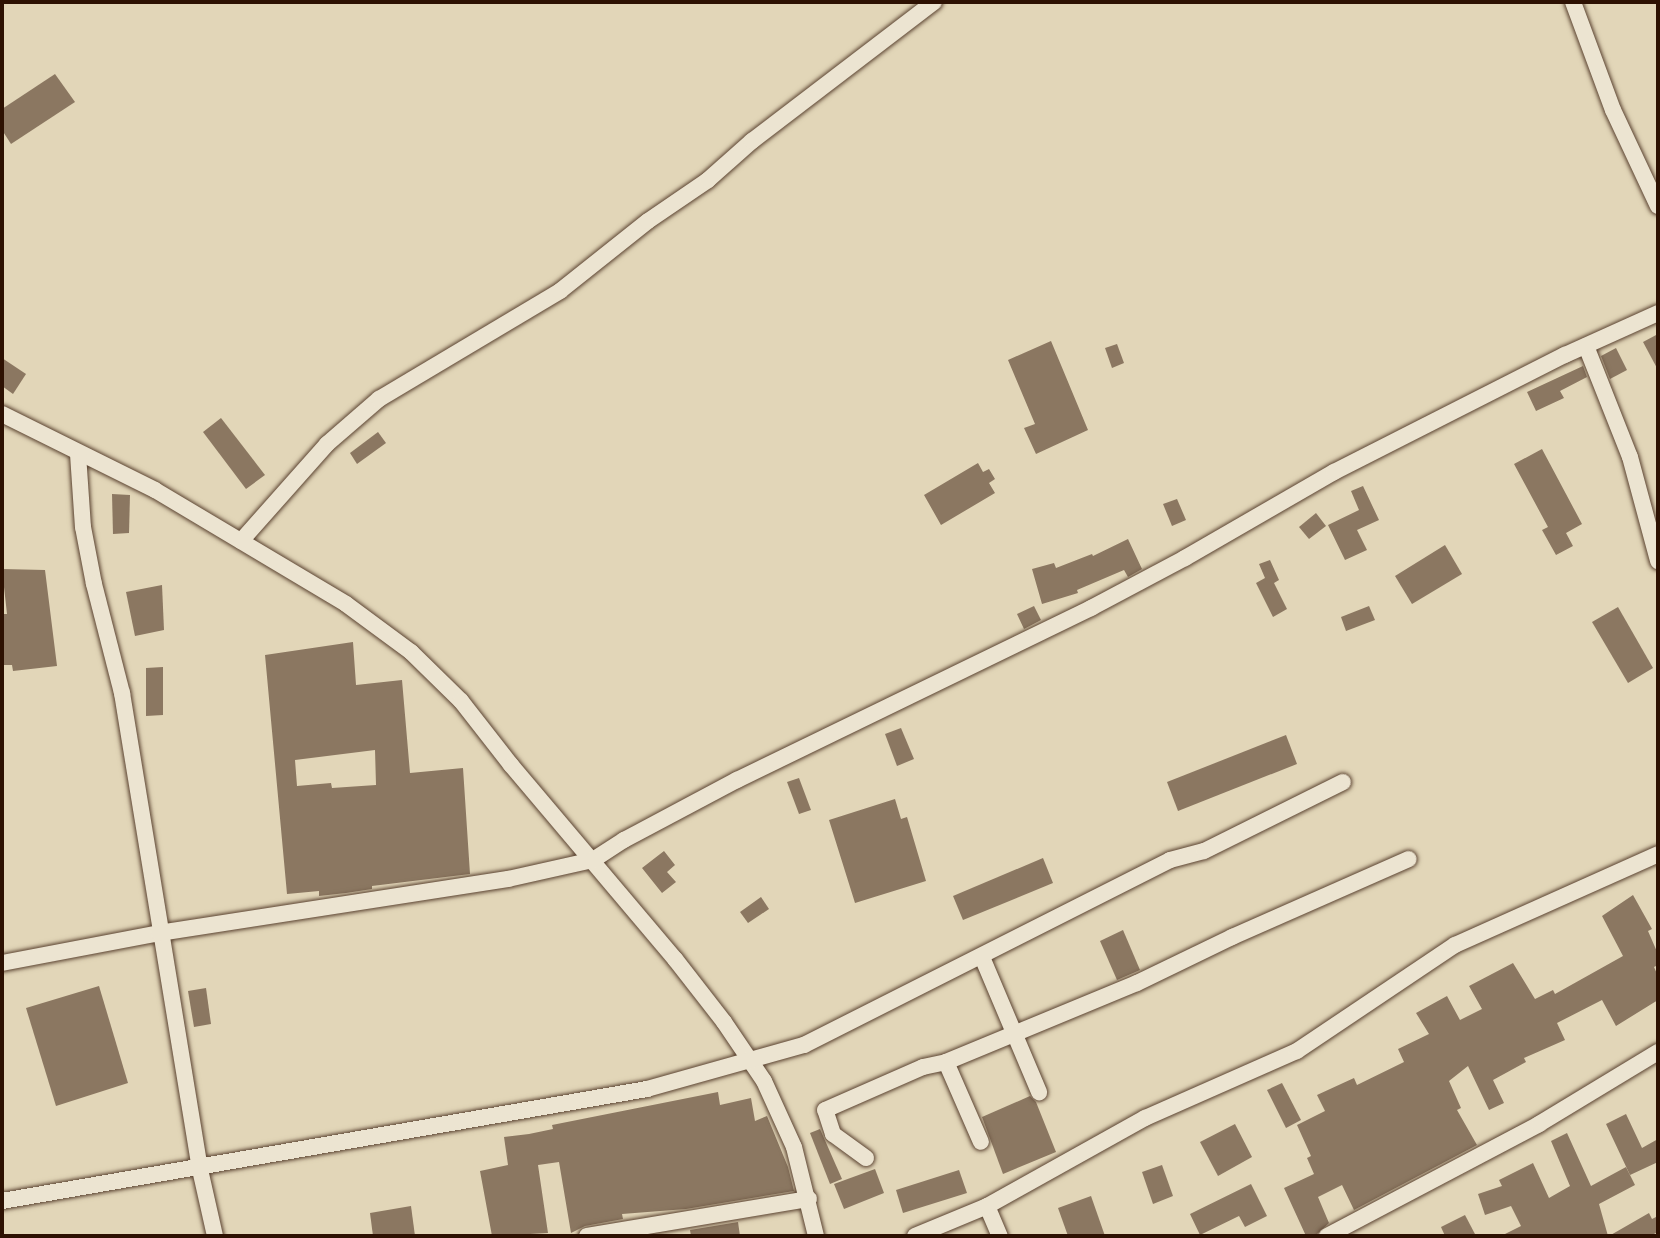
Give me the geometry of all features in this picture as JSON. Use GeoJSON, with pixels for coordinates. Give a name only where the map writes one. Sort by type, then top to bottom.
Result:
{"type":"FeatureCollection","features":[{"type":"Feature","properties":{"kind":"street"},"geometry":{"type":"LineString","coordinates":[[241,541],[327,444],[379,399],[560,291],[648,220],[708,180],[752,141],[934,2]]}},
{"type":"Feature","properties":{"kind":"street"},"geometry":{"type":"LineString","coordinates":[[1573,2],[1613,110],[1658,206]]}},
{"type":"Feature","properties":{"kind":"street"},"geometry":{"type":"LineString","coordinates":[[2,963],[159,933],[508,879],[593,860],[624,840],[737,780],[1091,608],[1185,558],[1334,472],[1586,345],[1658,313]]}},
{"type":"Feature","properties":{"kind":"street"},"geometry":{"type":"LineString","coordinates":[[1586,345],[1630,457],[1658,561]]}},
{"type":"Feature","properties":{"kind":"street"},"geometry":{"type":"LineString","coordinates":[[2,414],[155,490],[346,604],[411,652],[461,701],[511,765],[675,958],[764,1081],[794,1147],[816,1236]]}},
{"type":"Feature","properties":{"kind":"street"},"geometry":{"type":"LineString","coordinates":[[78,454],[83,527],[94,584],[122,693],[159,933],[199,1165],[215,1236]]}},
{"type":"Feature","properties":{"kind":"street"},"geometry":{"type":"LineString","coordinates":[[2,1200],[647,1089],[804,1045],[1170,860],[1204,851],[1343,782]]}},
{"type":"Feature","properties":{"kind":"street"},"geometry":{"type":"LineString","coordinates":[[915,1236],[988,1206],[1145,1118],[1297,1051],[1455,945],[1658,854]]}},
{"type":"Feature","properties":{"kind":"street"},"geometry":{"type":"LineString","coordinates":[[866,1158],[833,1134],[825,1110],[923,1067],[946,1062],[1137,983],[1232,937],[1409,859]]}},
{"type":"Feature","properties":{"kind":"street"},"geometry":{"type":"LineString","coordinates":[[982,957],[1039,1092]]}},
{"type":"Feature","properties":{"kind":"street"},"geometry":{"type":"LineString","coordinates":[[1327,1236],[1539,1124],[1658,1052]]}},
{"type":"Feature","properties":{"kind":"street"},"geometry":{"type":"LineString","coordinates":[[946,1062],[981,1142]]}},
{"type":"Feature","properties":{"kind":"street"},"geometry":{"type":"LineString","coordinates":[[587,1236],[808,1199]]}},
{"type":"Feature","properties":{"kind":"street"},"geometry":{"type":"LineString","coordinates":[[988,1206],[1000,1236]]}},
{"type":"Feature","properties":{"kind":"building"},"geometry":{"type":"Polygon","coordinates":[[[55,74],[75,102],[11,144],[2,130],[2,109],[55,74]]]}},
{"type":"Feature","properties":{"kind":"building"},"geometry":{"type":"Polygon","coordinates":[[[1658,334],[1658,370],[1643,342],[1658,334]]]}},
{"type":"Feature","properties":{"kind":"building"},"geometry":{"type":"Polygon","coordinates":[[[1051,341],[1088,430],[1036,454],[1024,428],[1035,424],[1008,360],[1051,341]]]}},
{"type":"Feature","properties":{"kind":"building"},"geometry":{"type":"Polygon","coordinates":[[[1117,344],[1124,363],[1112,368],[1105,348],[1117,344]]]}},
{"type":"Feature","properties":{"kind":"building"},"geometry":{"type":"Polygon","coordinates":[[[1616,348],[1627,370],[1610,379],[1601,356],[1616,348]]]}},
{"type":"Feature","properties":{"kind":"building"},"geometry":{"type":"Polygon","coordinates":[[[2,358],[26,374],[13,394],[2,386],[2,358]]]}},
{"type":"Feature","properties":{"kind":"building"},"geometry":{"type":"Polygon","coordinates":[[[1583,366],[1587,377],[1560,391],[1564,398],[1536,411],[1527,392],[1583,366]]]}},
{"type":"Feature","properties":{"kind":"building"},"geometry":{"type":"Polygon","coordinates":[[[221,418],[265,475],[246,489],[203,432],[221,418]]]}},
{"type":"Feature","properties":{"kind":"building"},"geometry":{"type":"Polygon","coordinates":[[[378,432],[386,443],[357,464],[350,453],[378,432]]]}},
{"type":"Feature","properties":{"kind":"building"},"geometry":{"type":"Polygon","coordinates":[[[1542,449],[1582,524],[1566,533],[1573,546],[1556,555],[1542,530],[1548,527],[1514,464],[1542,449]]]}},
{"type":"Feature","properties":{"kind":"building"},"geometry":{"type":"Polygon","coordinates":[[[978,463],[983,472],[989,469],[995,479],[989,483],[995,493],[941,525],[924,495],[978,463]]]}},
{"type":"Feature","properties":{"kind":"building"},"geometry":{"type":"Polygon","coordinates":[[[1363,486],[1379,520],[1357,530],[1367,550],[1345,560],[1328,525],[1359,510],[1351,491],[1363,486]]]}},
{"type":"Feature","properties":{"kind":"building"},"geometry":{"type":"Polygon","coordinates":[[[112,494],[130,495],[129,533],[113,534],[112,494]]]}},
{"type":"Feature","properties":{"kind":"building"},"geometry":{"type":"Polygon","coordinates":[[[1177,499],[1186,520],[1172,526],[1163,504],[1177,499]]]}},
{"type":"Feature","properties":{"kind":"building"},"geometry":{"type":"Polygon","coordinates":[[[1316,513],[1326,526],[1309,539],[1299,527],[1316,513]]]}},
{"type":"Feature","properties":{"kind":"building"},"geometry":{"type":"Polygon","coordinates":[[[1128,539],[1142,569],[1128,577],[1124,570],[1077,590],[1078,593],[1042,604],[1032,569],[1054,563],[1056,568],[1092,554],[1093,556],[1128,539]]]}},
{"type":"Feature","properties":{"kind":"building"},"geometry":{"type":"Polygon","coordinates":[[[1445,545],[1462,574],[1412,604],[1395,576],[1445,545]]]}},
{"type":"Feature","properties":{"kind":"building"},"geometry":{"type":"Polygon","coordinates":[[[1270,560],[1279,580],[1274,583],[1287,609],[1273,617],[1256,583],[1265,578],[1259,564],[1270,560]]]}},
{"type":"Feature","properties":{"kind":"building"},"geometry":{"type":"Polygon","coordinates":[[[2,569],[45,570],[57,666],[13,671],[12,665],[2,665],[2,614],[7,614],[2,569]]]}},
{"type":"Feature","properties":{"kind":"building"},"geometry":{"type":"Polygon","coordinates":[[[162,585],[164,630],[135,636],[126,592],[162,585]]]}},
{"type":"Feature","properties":{"kind":"building"},"geometry":{"type":"Polygon","coordinates":[[[1034,606],[1041,620],[1024,629],[1017,614],[1034,606]]]}},
{"type":"Feature","properties":{"kind":"building"},"geometry":{"type":"Polygon","coordinates":[[[1369,606],[1375,620],[1346,631],[1341,617],[1369,606]]]}},
{"type":"Feature","properties":{"kind":"building"},"geometry":{"type":"Polygon","coordinates":[[[1618,607],[1653,668],[1628,683],[1592,622],[1618,607]]]}},
{"type":"Feature","properties":{"kind":"building"},"geometry":{"type":"Polygon","coordinates":[[[353,642],[356,685],[402,680],[410,773],[463,768],[470,874],[372,886],[372,889],[319,896],[319,891],[287,894],[265,655],[353,642]],[[375,750],[295,760],[297,786],[331,783],[332,788],[376,785],[375,750]]]}},
{"type":"Feature","properties":{"kind":"building"},"geometry":{"type":"Polygon","coordinates":[[[163,667],[163,715],[146,716],[146,668],[163,667]]]}},
{"type":"Feature","properties":{"kind":"building"},"geometry":{"type":"Polygon","coordinates":[[[901,728],[914,759],[897,766],[885,734],[901,728]]]}},
{"type":"Feature","properties":{"kind":"building"},"geometry":{"type":"Polygon","coordinates":[[[1286,735],[1297,764],[1178,811],[1167,782],[1286,735]]]}},
{"type":"Feature","properties":{"kind":"building"},"geometry":{"type":"Polygon","coordinates":[[[799,778],[811,810],[799,814],[787,782],[799,778]]]}},
{"type":"Feature","properties":{"kind":"building"},"geometry":{"type":"Polygon","coordinates":[[[895,799],[901,819],[907,817],[926,881],[855,903],[829,820],[895,799]]]}},
{"type":"Feature","properties":{"kind":"building"},"geometry":{"type":"Polygon","coordinates":[[[664,851],[675,865],[667,872],[676,882],[662,893],[642,868],[664,851]]]}},
{"type":"Feature","properties":{"kind":"building"},"geometry":{"type":"Polygon","coordinates":[[[1043,858],[1053,883],[963,920],[953,896],[1043,858]]]}},
{"type":"Feature","properties":{"kind":"building"},"geometry":{"type":"Polygon","coordinates":[[[1633,895],[1652,929],[1648,931],[1658,954],[1658,965],[1654,967],[1658,976],[1658,1000],[1616,1026],[1602,1000],[1557,1023],[1565,1040],[1524,1058],[1526,1062],[1493,1080],[1504,1103],[1489,1110],[1468,1066],[1449,1081],[1461,1108],[1457,1110],[1477,1145],[1354,1210],[1342,1185],[1318,1197],[1329,1223],[1317,1234],[1306,1236],[1284,1188],[1314,1174],[1307,1158],[1311,1156],[1297,1125],[1325,1111],[1317,1095],[1354,1078],[1357,1085],[1404,1062],[1398,1049],[1429,1034],[1416,1013],[1447,996],[1460,1020],[1482,1009],[1469,986],[1513,963],[1535,999],[1553,990],[1555,994],[1623,956],[1602,916],[1633,895]]]}},
{"type":"Feature","properties":{"kind":"building"},"geometry":{"type":"Polygon","coordinates":[[[761,897],[769,909],[748,923],[740,912],[761,897]]]}},
{"type":"Feature","properties":{"kind":"building"},"geometry":{"type":"Polygon","coordinates":[[[1123,930],[1140,970],[1117,980],[1100,941],[1123,930]]]}},
{"type":"Feature","properties":{"kind":"building"},"geometry":{"type":"Polygon","coordinates":[[[99,986],[128,1083],[56,1106],[26,1008],[99,986]]]}},
{"type":"Feature","properties":{"kind":"building"},"geometry":{"type":"Polygon","coordinates":[[[206,988],[211,1024],[194,1027],[188,991],[206,988]]]}},
{"type":"Feature","properties":{"kind":"building"},"geometry":{"type":"Polygon","coordinates":[[[1282,1083],[1301,1120],[1286,1128],[1267,1090],[1282,1083]]]}},
{"type":"Feature","properties":{"kind":"building"},"geometry":{"type":"Polygon","coordinates":[[[718,1092],[720,1105],[751,1098],[755,1121],[767,1116],[788,1167],[794,1191],[686,1209],[622,1214],[623,1219],[585,1226],[571,1233],[559,1162],[538,1165],[548,1233],[492,1236],[480,1171],[508,1165],[504,1137],[553,1129],[552,1125],[718,1092]]]}},
{"type":"Feature","properties":{"kind":"building"},"geometry":{"type":"Polygon","coordinates":[[[1030,1096],[1036,1102],[1056,1152],[1003,1174],[982,1117],[1030,1096]]]}},
{"type":"Feature","properties":{"kind":"building"},"geometry":{"type":"Polygon","coordinates":[[[1626,1114],[1642,1148],[1658,1139],[1658,1162],[1630,1175],[1606,1124],[1626,1114]]]}},
{"type":"Feature","properties":{"kind":"building"},"geometry":{"type":"Polygon","coordinates":[[[1235,1124],[1252,1157],[1218,1176],[1200,1142],[1235,1124]]]}},
{"type":"Feature","properties":{"kind":"building"},"geometry":{"type":"Polygon","coordinates":[[[820,1129],[842,1179],[830,1184],[810,1133],[820,1129]]]}},
{"type":"Feature","properties":{"kind":"building"},"geometry":{"type":"Polygon","coordinates":[[[1567,1133],[1591,1186],[1626,1167],[1635,1185],[1599,1204],[1608,1236],[1501,1236],[1521,1226],[1511,1206],[1485,1215],[1478,1194],[1502,1186],[1499,1180],[1533,1163],[1549,1198],[1570,1186],[1551,1141],[1567,1133]]]}},
{"type":"Feature","properties":{"kind":"building"},"geometry":{"type":"Polygon","coordinates":[[[1162,1165],[1173,1196],[1153,1204],[1142,1172],[1162,1165]]]}},
{"type":"Feature","properties":{"kind":"building"},"geometry":{"type":"Polygon","coordinates":[[[875,1169],[884,1193],[844,1209],[834,1184],[875,1169]]]}},
{"type":"Feature","properties":{"kind":"building"},"geometry":{"type":"Polygon","coordinates":[[[959,1170],[967,1193],[903,1213],[896,1190],[959,1170]]]}},
{"type":"Feature","properties":{"kind":"building"},"geometry":{"type":"Polygon","coordinates":[[[1251,1184],[1267,1216],[1245,1227],[1239,1216],[1200,1235],[1190,1214],[1251,1184]]]}},
{"type":"Feature","properties":{"kind":"building"},"geometry":{"type":"Polygon","coordinates":[[[1091,1196],[1105,1236],[1068,1236],[1058,1208],[1091,1196]]]}},
{"type":"Feature","properties":{"kind":"building"},"geometry":{"type":"Polygon","coordinates":[[[411,1206],[415,1236],[373,1236],[370,1213],[411,1206]]]}},
{"type":"Feature","properties":{"kind":"building"},"geometry":{"type":"Polygon","coordinates":[[[1649,1213],[1652,1219],[1658,1216],[1658,1232],[1650,1236],[1609,1236],[1649,1213]]]}},
{"type":"Feature","properties":{"kind":"building"},"geometry":{"type":"Polygon","coordinates":[[[1465,1215],[1476,1236],[1445,1236],[1441,1227],[1465,1215]]]}},
{"type":"Feature","properties":{"kind":"building"},"geometry":{"type":"Polygon","coordinates":[[[738,1222],[740,1236],[691,1236],[690,1230],[738,1222]]]}}]}
